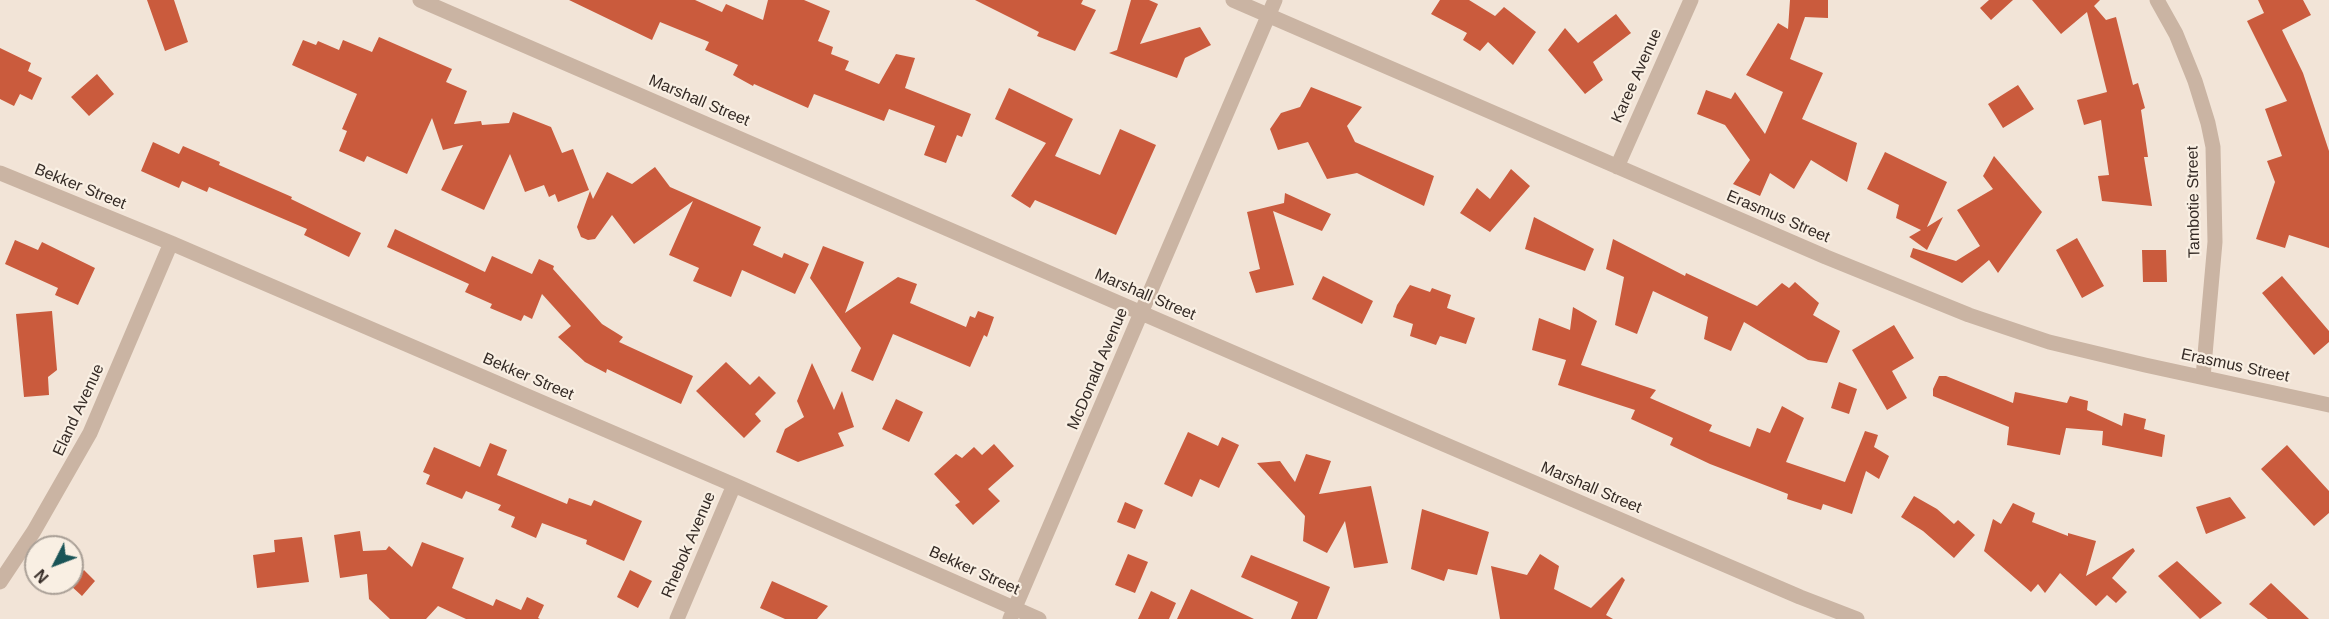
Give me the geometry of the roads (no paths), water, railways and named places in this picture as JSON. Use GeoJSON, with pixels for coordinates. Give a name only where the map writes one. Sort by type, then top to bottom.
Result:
{"type":"FeatureCollection","features":[{"type":"Feature","properties":{"kind":"street","name":"Marshall Street"},"geometry":{"type":"LineString","coordinates":[[420,0],[1449,447],[1857,619]]}},
{"type":"Feature","properties":{"kind":"street","name":"Erasmus Street"},"geometry":{"type":"LineString","coordinates":[[1233,0],[1826,257],[1969,315],[2049,342],[2329,405]]}},
{"type":"Feature","properties":{"kind":"street","name":"McDonald Avenue"},"geometry":{"type":"LineString","coordinates":[[1012,614],[1275,0]]}},
{"type":"Feature","properties":{"kind":"street","name":"Karee Avenue"},"geometry":{"type":"LineString","coordinates":[[1617,167],[1691,0]]}},
{"type":"Feature","properties":{"kind":"street","name":"Tambotie Street"},"geometry":{"type":"LineString","coordinates":[[2157,0],[2176,34],[2195,81],[2213,147],[2215,242],[2203,377]]}},
{"type":"Feature","properties":{"kind":"street","name":"Bekker Street"},"geometry":{"type":"LineString","coordinates":[[0,173],[171,243],[734,485],[1012,614],[1039,619]]}},
{"type":"Feature","properties":{"kind":"street","name":"Eland Avenue"},"geometry":{"type":"LineString","coordinates":[[0,582],[34,531],[90,433],[171,243]]}},
{"type":"Feature","properties":{"kind":"street","name":"Rhebok Avenue"},"geometry":{"type":"LineString","coordinates":[[677,619],[734,485]]}}]}
